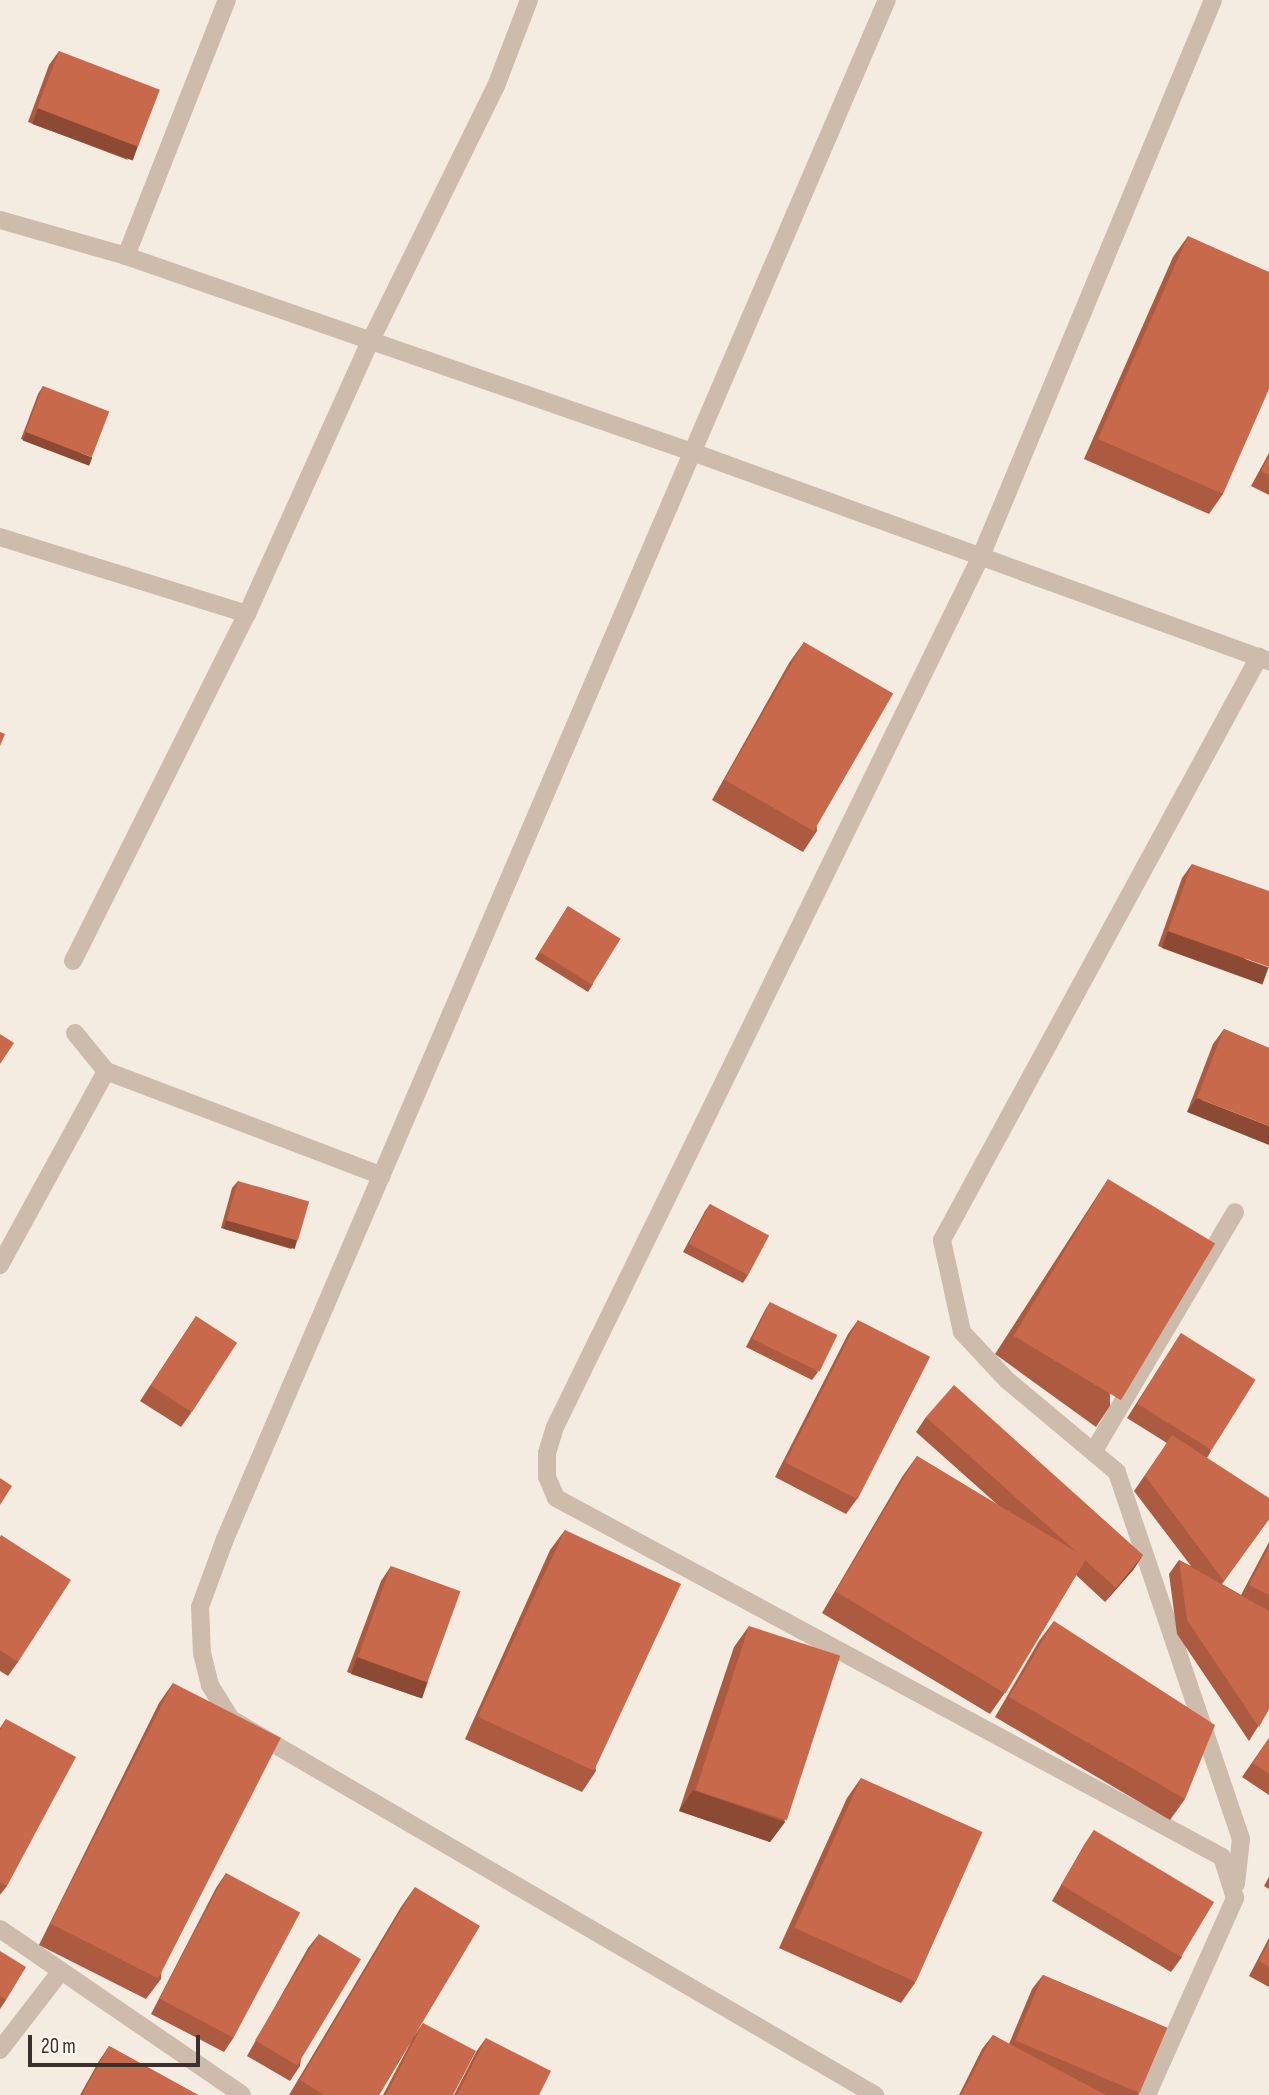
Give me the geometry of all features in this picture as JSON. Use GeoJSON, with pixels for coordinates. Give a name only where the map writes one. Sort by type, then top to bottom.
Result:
{"type":"FeatureCollection","features":[{"type":"Feature","properties":{"kind":"street"},"geometry":{"type":"LineString","coordinates":[[126,256],[227,0]]}},
{"type":"Feature","properties":{"kind":"street"},"geometry":{"type":"LineString","coordinates":[[73,961],[247,614],[370,342],[496,86],[529,0]]}},
{"type":"Feature","properties":{"kind":"street"},"geometry":{"type":"LineString","coordinates":[[875,2095],[231,1718],[210,1685],[202,1654],[200,1607],[225,1539],[695,453],[887,0]]}},
{"type":"Feature","properties":{"kind":"street"},"geometry":{"type":"LineString","coordinates":[[1213,0],[981,556],[555,1427],[547,1453],[547,1476],[555,1498],[1222,1857],[1235,1898]]}},
{"type":"Feature","properties":{"kind":"street"},"geometry":{"type":"LineString","coordinates":[[0,220],[126,256],[695,453],[1264,659],[942,1240],[962,1332],[1007,1380],[1095,1449],[1117,1472],[1241,1839],[1235,1898],[1147,2095]]}},
{"type":"Feature","properties":{"kind":"street"},"geometry":{"type":"LineString","coordinates":[[0,537],[247,614]]}},
{"type":"Feature","properties":{"kind":"street"},"geometry":{"type":"LineString","coordinates":[[75,1033],[106,1070],[382,1176]]}},
{"type":"Feature","properties":{"kind":"street"},"geometry":{"type":"LineString","coordinates":[[0,1265],[106,1070]]}},
{"type":"Feature","properties":{"kind":"street"},"geometry":{"type":"LineString","coordinates":[[1095,1449],[1235,1212]]}},
{"type":"Feature","properties":{"kind":"street"},"geometry":{"type":"LineString","coordinates":[[0,1929],[242,2095]]}},
{"type":"Feature","properties":{"kind":"street"},"geometry":{"type":"LineString","coordinates":[[0,2050],[61,1971]]}},
{"type":"Feature","properties":{"kind":"building"},"geometry":{"type":"Polygon","coordinates":[[[59,51],[160,90],[138,147],[37,108],[59,51]]]}},
{"type":"Feature","properties":{"kind":"building"},"geometry":{"type":"Polygon","coordinates":[[[1188,236],[1269,272],[1269,389],[1223,494],[1098,439],[1188,236]]]}},
{"type":"Feature","properties":{"kind":"building"},"geometry":{"type":"Polygon","coordinates":[[[43,386],[109,411],[92,457],[25,432],[43,386]]]}},
{"type":"Feature","properties":{"kind":"building"},"geometry":{"type":"Polygon","coordinates":[[[1269,457],[1269,475],[1261,471],[1269,457]]]}},
{"type":"Feature","properties":{"kind":"building"},"geometry":{"type":"Polygon","coordinates":[[[804,642],[893,694],[814,831],[724,780],[804,642]]]}},
{"type":"Feature","properties":{"kind":"building"},"geometry":{"type":"Polygon","coordinates":[[[0,732],[5,734],[0,746],[0,732]]]}},
{"type":"Feature","properties":{"kind":"building"},"geometry":{"type":"Polygon","coordinates":[[[1192,864],[1269,891],[1269,967],[1168,931],[1192,864]]]}},
{"type":"Feature","properties":{"kind":"building"},"geometry":{"type":"Polygon","coordinates":[[[568,906],[621,939],[592,985],[539,952],[568,906]]]}},
{"type":"Feature","properties":{"kind":"building"},"geometry":{"type":"Polygon","coordinates":[[[1224,1029],[1269,1048],[1269,1126],[1197,1098],[1224,1029]]]}},
{"type":"Feature","properties":{"kind":"building"},"geometry":{"type":"Polygon","coordinates":[[[0,1034],[14,1043],[0,1064],[0,1034]]]}},
{"type":"Feature","properties":{"kind":"building"},"geometry":{"type":"Polygon","coordinates":[[[1108,1179],[1215,1243],[1121,1400],[1014,1336],[1108,1179]]]}},
{"type":"Feature","properties":{"kind":"building"},"geometry":{"type":"Polygon","coordinates":[[[238,1181],[309,1201],[298,1241],[227,1220],[238,1181]]]}},
{"type":"Feature","properties":{"kind":"building"},"geometry":{"type":"Polygon","coordinates":[[[710,1204],[769,1235],[748,1275],[689,1244],[710,1204]]]}},
{"type":"Feature","properties":{"kind":"building"},"geometry":{"type":"Polygon","coordinates":[[[770,1302],[837,1335],[819,1372],[752,1339],[770,1302]]]}},
{"type":"Feature","properties":{"kind":"building"},"geometry":{"type":"Polygon","coordinates":[[[196,1316],[237,1343],[192,1412],[151,1386],[196,1316]]]}},
{"type":"Feature","properties":{"kind":"building"},"geometry":{"type":"Polygon","coordinates":[[[858,1320],[930,1357],[858,1499],[785,1463],[858,1320]]]}},
{"type":"Feature","properties":{"kind":"building"},"geometry":{"type":"Polygon","coordinates":[[[1181,1333],[1256,1380],[1212,1450],[1137,1403],[1181,1333]]]}},
{"type":"Feature","properties":{"kind":"building"},"geometry":{"type":"Polygon","coordinates":[[[954,1385],[1143,1555],[1116,1588],[926,1417],[954,1385]]]}},
{"type":"Feature","properties":{"kind":"building"},"geometry":{"type":"Polygon","coordinates":[[[1172,1435],[1269,1498],[1269,1519],[1224,1581],[1145,1476],[1172,1435]]]}},
{"type":"Feature","properties":{"kind":"building"},"geometry":{"type":"Polygon","coordinates":[[[917,1456],[1087,1558],[1005,1693],[836,1591],[917,1456]]]}},
{"type":"Feature","properties":{"kind":"building"},"geometry":{"type":"Polygon","coordinates":[[[0,1478],[12,1486],[0,1505],[0,1478]]]}},
{"type":"Feature","properties":{"kind":"building"},"geometry":{"type":"Polygon","coordinates":[[[565,1530],[681,1584],[594,1771],[478,1717],[565,1530]]]}},
{"type":"Feature","properties":{"kind":"building"},"geometry":{"type":"Polygon","coordinates":[[[1,1535],[71,1580],[18,1662],[0,1650],[1,1535]]]}},
{"type":"Feature","properties":{"kind":"building"},"geometry":{"type":"Polygon","coordinates":[[[1269,1547],[1269,1595],[1249,1585],[1269,1547]]]}},
{"type":"Feature","properties":{"kind":"building"},"geometry":{"type":"Polygon","coordinates":[[[1179,1560],[1269,1611],[1269,1709],[1259,1727],[1187,1620],[1179,1560]]]}},
{"type":"Feature","properties":{"kind":"building"},"geometry":{"type":"Polygon","coordinates":[[[391,1566],[461,1591],[427,1682],[358,1657],[391,1566]]]}},
{"type":"Feature","properties":{"kind":"building"},"geometry":{"type":"Polygon","coordinates":[[[1054,1621],[1215,1725],[1185,1799],[1009,1697],[1054,1621]]]}},
{"type":"Feature","properties":{"kind":"building"},"geometry":{"type":"Polygon","coordinates":[[[749,1626],[840,1656],[787,1820],[696,1791],[749,1626]]]}},
{"type":"Feature","properties":{"kind":"building"},"geometry":{"type":"Polygon","coordinates":[[[173,1683],[281,1738],[158,1979],[50,1924],[173,1683]]]}},
{"type":"Feature","properties":{"kind":"building"},"geometry":{"type":"Polygon","coordinates":[[[6,1719],[76,1757],[7,1886],[0,1882],[0,1730],[6,1719]]]}},
{"type":"Feature","properties":{"kind":"building"},"geometry":{"type":"Polygon","coordinates":[[[1269,1738],[1269,1774],[1253,1763],[1269,1738]]]}},
{"type":"Feature","properties":{"kind":"building"},"geometry":{"type":"Polygon","coordinates":[[[861,1778],[983,1832],[916,1982],[794,1928],[861,1778]]]}},
{"type":"Feature","properties":{"kind":"building"},"geometry":{"type":"Polygon","coordinates":[[[1094,1830],[1214,1902],[1181,1957],[1061,1885],[1094,1830]]]}},
{"type":"Feature","properties":{"kind":"building"},"geometry":{"type":"Polygon","coordinates":[[[226,1873],[300,1912],[234,2038],[159,1998],[226,1873]]]}},
{"type":"Feature","properties":{"kind":"building"},"geometry":{"type":"Polygon","coordinates":[[[415,1887],[480,1926],[379,2095],[324,2095],[300,2080],[415,1887]]]}},
{"type":"Feature","properties":{"kind":"building"},"geometry":{"type":"Polygon","coordinates":[[[319,1934],[361,1959],[297,2066],[255,2040],[319,1934]]]}},
{"type":"Feature","properties":{"kind":"building"},"geometry":{"type":"Polygon","coordinates":[[[1269,1942],[1269,1967],[1259,1961],[1269,1942]]]}},
{"type":"Feature","properties":{"kind":"building"},"geometry":{"type":"Polygon","coordinates":[[[0,1951],[26,1967],[6,2000],[0,1996],[0,1951]]]}},
{"type":"Feature","properties":{"kind":"building"},"geometry":{"type":"Polygon","coordinates":[[[1043,1975],[1167,2028],[1140,2093],[1015,2040],[1043,1975]]]}},
{"type":"Feature","properties":{"kind":"building"},"geometry":{"type":"Polygon","coordinates":[[[423,2023],[476,2051],[453,2095],[386,2095],[423,2023]]]}},
{"type":"Feature","properties":{"kind":"building"},"geometry":{"type":"Polygon","coordinates":[[[993,2035],[1106,2095],[961,2095],[993,2035]]]}},
{"type":"Feature","properties":{"kind":"building"},"geometry":{"type":"Polygon","coordinates":[[[486,2038],[551,2071],[539,2095],[457,2095],[486,2038]]]}},
{"type":"Feature","properties":{"kind":"building"},"geometry":{"type":"Polygon","coordinates":[[[109,2046],[198,2095],[82,2095],[109,2046]]]}}]}
